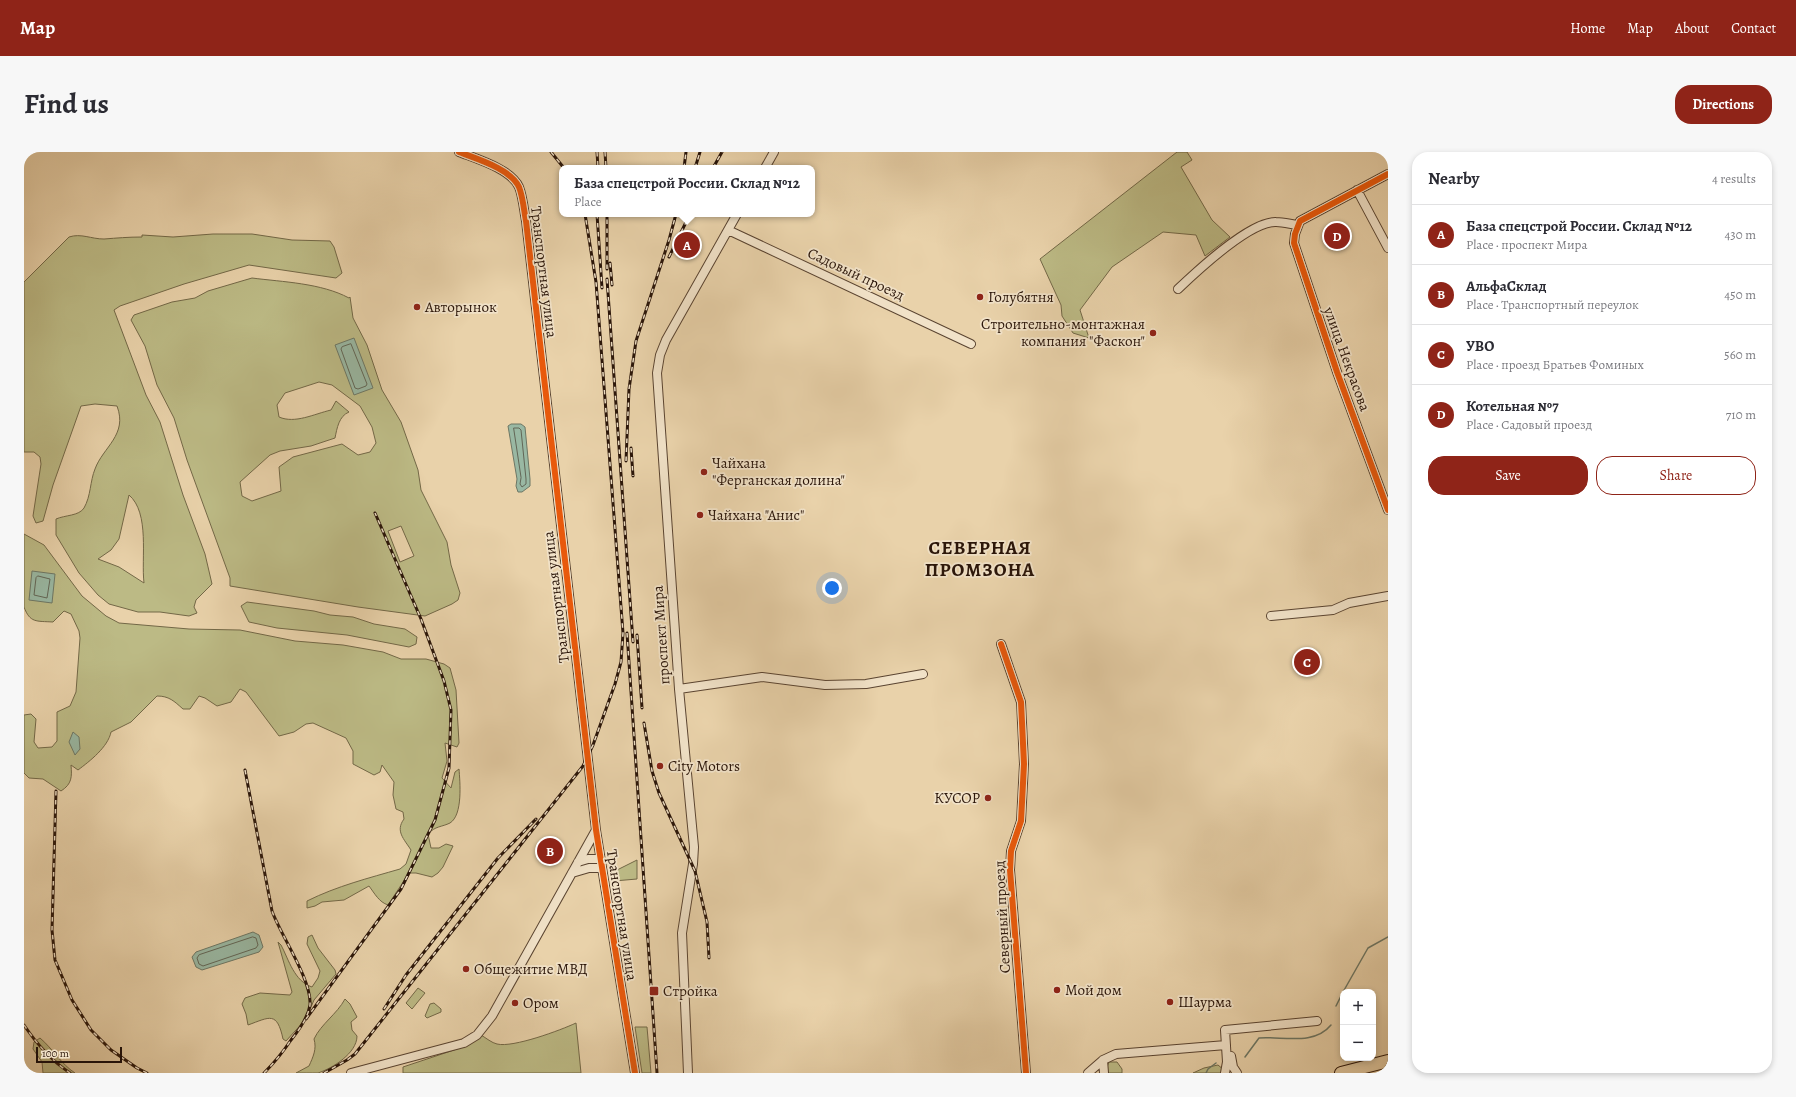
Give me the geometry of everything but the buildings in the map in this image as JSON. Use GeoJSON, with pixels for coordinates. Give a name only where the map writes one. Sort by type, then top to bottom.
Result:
{"type":"FeatureCollection","features":[{"type":"Feature","properties":{"kind":"highway"},"geometry":{"type":"LineString","coordinates":[[1341,1073],[1388,1061]]}},
{"type":"Feature","properties":{"kind":"street","name":"Транспортная улица"},"geometry":{"type":"LineString","coordinates":[[459,152],[502,170],[511,177],[519,187],[526,221],[596,830],[635,1073]]}},
{"type":"Feature","properties":{"kind":"street"},"geometry":{"type":"LineString","coordinates":[[767,165],[774,152]]}},
{"type":"Feature","properties":{"kind":"street"},"geometry":{"type":"LineString","coordinates":[[1178,289],[1231,242],[1260,226],[1275,221],[1297,225],[1304,218],[1388,174]]}},
{"type":"Feature","properties":{"kind":"street"},"geometry":{"type":"LineString","coordinates":[[1357,190],[1388,248]]}},
{"type":"Feature","properties":{"kind":"street","name":"проспект Мира"},"geometry":{"type":"LineString","coordinates":[[688,1073],[682,933],[693,864],[694,847],[679,689],[656,374],[660,355],[666,340],[735,217]]}},
{"type":"Feature","properties":{"kind":"street","name":"улица Некрасова"},"geometry":{"type":"LineString","coordinates":[[1297,225],[1294,243],[1296,254],[1337,372],[1386,498],[1388,510]]}},
{"type":"Feature","properties":{"kind":"street","name":"Садовый проезд"},"geometry":{"type":"LineString","coordinates":[[728,230],[971,344]]}},
{"type":"Feature","properties":{"kind":"street"},"geometry":{"type":"LineString","coordinates":[[1271,616],[1333,610],[1350,603],[1388,596]]}},
{"type":"Feature","properties":{"kind":"street","name":"Северный проезд"},"geometry":{"type":"LineString","coordinates":[[1001,644],[1021,702],[1024,764],[1021,821],[1011,852],[1010,870],[1026,1073]]}},
{"type":"Feature","properties":{"kind":"street"},"geometry":{"type":"LineString","coordinates":[[679,689],[762,677],[825,685],[866,684],[923,674]]}},
{"type":"Feature","properties":{"kind":"street"},"geometry":{"type":"LineString","coordinates":[[351,1073],[464,1043],[478,1035],[492,1016],[596,830]]}},
{"type":"Feature","properties":{"kind":"street"},"geometry":{"type":"LineString","coordinates":[[578,862],[588,859],[601,863]]}},
{"type":"Feature","properties":{"kind":"street"},"geometry":{"type":"LineString","coordinates":[[572,873],[601,863]]}},
{"type":"Feature","properties":{"kind":"street"},"geometry":{"type":"LineString","coordinates":[[1227,1030],[1317,1021]]}},
{"type":"Feature","properties":{"kind":"street"},"geometry":{"type":"LineString","coordinates":[[1225,1073],[1227,1062],[1227,1030]]}},
{"type":"Feature","properties":{"kind":"street"},"geometry":{"type":"LineString","coordinates":[[1227,1030],[1231,1062],[1238,1073]]}},
{"type":"Feature","properties":{"kind":"street"},"geometry":{"type":"LineString","coordinates":[[1088,1073],[1103,1060],[1116,1054],[1226,1046]]}},
{"type":"Feature","properties":{"kind":"street"},"geometry":{"type":"LineString","coordinates":[[1103,1060],[1104,1073]]}},
{"type":"Feature","properties":{"kind":"shaded area"},"geometry":{"type":"Polygon","coordinates":[[[1177,152],[1187,152],[1192,160],[1181,167],[1212,220],[1230,237],[1205,256],[1196,235],[1163,232],[1112,267],[1080,310],[1089,338],[1073,333],[1062,316],[1061,305],[1040,259],[1177,152]]]}},
{"type":"Feature","properties":{"kind":"shaded area"},"geometry":{"type":"Polygon","coordinates":[[[213,234],[252,234],[292,240],[330,241],[334,247],[342,273],[336,278],[249,265],[184,284],[120,306],[114,310],[146,395],[160,422],[183,495],[205,554],[212,584],[196,600],[194,607],[197,613],[189,616],[160,612],[138,612],[109,604],[98,595],[79,573],[56,535],[56,519],[79,513],[84,508],[95,469],[117,433],[120,416],[117,406],[95,404],[81,406],[53,485],[43,521],[36,523],[33,516],[41,464],[40,457],[34,452],[24,452],[24,282],[69,237],[82,236],[104,239],[142,237],[142,235],[173,237],[213,234]],[[129,495],[119,539],[111,550],[98,559],[119,567],[144,583],[142,524],[136,503],[129,495]]]}},
{"type":"Feature","properties":{"kind":"shaded area"},"geometry":{"type":"Polygon","coordinates":[[[252,278],[314,286],[349,298],[350,297],[353,318],[367,345],[382,390],[401,422],[418,470],[421,490],[447,542],[451,565],[460,593],[458,600],[425,616],[358,607],[230,586],[230,578],[187,460],[174,418],[157,385],[145,346],[131,320],[134,315],[172,302],[195,298],[208,291],[252,278]],[[319,382],[285,393],[277,405],[279,417],[285,419],[298,419],[311,416],[331,410],[336,401],[349,412],[341,419],[335,438],[311,446],[280,451],[270,455],[240,482],[242,496],[252,501],[281,491],[279,467],[293,457],[342,444],[358,455],[370,452],[376,443],[372,427],[360,406],[332,385],[319,382]],[[401,526],[388,531],[400,562],[414,556],[401,526]]]}},
{"type":"Feature","properties":{"kind":"shaded area"},"geometry":{"type":"Polygon","coordinates":[[[24,534],[44,545],[82,596],[106,616],[119,623],[189,629],[240,630],[295,641],[343,645],[383,652],[401,659],[426,659],[444,664],[450,668],[456,690],[459,743],[457,747],[445,743],[447,761],[442,778],[451,788],[455,772],[459,769],[459,806],[454,819],[450,823],[436,828],[428,834],[431,848],[439,848],[446,844],[453,846],[443,867],[432,877],[409,873],[388,905],[375,895],[369,886],[344,900],[322,902],[307,908],[307,901],[318,896],[353,883],[400,869],[406,864],[411,850],[403,839],[400,831],[401,823],[404,819],[403,812],[396,809],[393,795],[394,782],[382,765],[380,772],[374,775],[353,764],[353,751],[346,738],[313,723],[306,724],[294,732],[279,736],[246,692],[240,689],[231,702],[217,706],[199,696],[190,709],[183,709],[165,697],[157,696],[131,722],[111,732],[106,743],[88,762],[78,770],[71,765],[69,783],[61,791],[43,779],[29,778],[24,773],[24,715],[31,714],[36,719],[34,742],[38,748],[52,747],[57,741],[57,712],[70,706],[76,692],[80,638],[79,631],[71,614],[64,611],[53,622],[31,619],[26,612],[24,607],[24,534]]]}},
{"type":"Feature","properties":{"kind":"shaded area"},"geometry":{"type":"Polygon","coordinates":[[[247,602],[314,611],[330,615],[353,617],[374,624],[405,629],[417,637],[416,644],[409,647],[347,635],[277,628],[249,622],[241,606],[247,602]]]}},
{"type":"Feature","properties":{"kind":"shaded area"},"geometry":{"type":"Polygon","coordinates":[[[637,860],[637,879],[614,881],[613,872],[637,860]]]}},
{"type":"Feature","properties":{"kind":"shaded area"},"geometry":{"type":"Polygon","coordinates":[[[312,935],[318,948],[335,970],[336,974],[314,1000],[306,1019],[286,1041],[283,1039],[278,1024],[272,1018],[248,1025],[242,1004],[245,998],[260,993],[290,995],[292,992],[278,942],[296,975],[312,987],[318,978],[320,971],[307,944],[308,937],[312,935]]]}},
{"type":"Feature","properties":{"kind":"shaded area"},"geometry":{"type":"Polygon","coordinates":[[[418,988],[425,993],[412,1009],[406,1003],[418,988]]]}},
{"type":"Feature","properties":{"kind":"shaded area"},"geometry":{"type":"Polygon","coordinates":[[[345,999],[350,1004],[357,1017],[351,1022],[352,1030],[357,1036],[353,1048],[349,1054],[337,1064],[324,1071],[318,1073],[296,1073],[309,1066],[315,1050],[314,1039],[345,999]]]}},
{"type":"Feature","properties":{"kind":"shaded area"},"geometry":{"type":"Polygon","coordinates":[[[434,1003],[441,1009],[441,1012],[427,1018],[425,1016],[430,1004],[434,1003]]]}},
{"type":"Feature","properties":{"kind":"shaded area"},"geometry":{"type":"Polygon","coordinates":[[[576,1023],[581,1073],[403,1073],[403,1067],[463,1047],[481,1035],[491,1042],[504,1045],[549,1034],[576,1023]]]}},
{"type":"Feature","properties":{"kind":"shaded area"},"geometry":{"type":"Polygon","coordinates":[[[635,1027],[647,1027],[651,1073],[642,1073],[635,1027]]]}},
{"type":"Feature","properties":{"kind":"shaded area"},"geometry":{"type":"Polygon","coordinates":[[[40,1038],[65,1065],[75,1073],[43,1073],[42,1062],[33,1049],[34,1042],[40,1038]]]}},
{"type":"Feature","properties":{"kind":"shaded area"},"geometry":{"type":"Polygon","coordinates":[[[1109,1062],[1117,1062],[1122,1069],[1122,1073],[1108,1073],[1107,1067],[1109,1062]]]}},
{"type":"Feature","properties":{"kind":"shaded area"},"geometry":{"type":"Polygon","coordinates":[[[1218,1065],[1224,1070],[1223,1073],[1193,1073],[1204,1068],[1218,1065]]]}},
{"type":"Feature","properties":{"kind":"water"},"geometry":{"type":"Polygon","coordinates":[[[354,338],[373,388],[354,395],[335,345],[354,338]]]}},
{"type":"Feature","properties":{"kind":"water"},"geometry":{"type":"Polygon","coordinates":[[[511,424],[521,424],[525,427],[530,486],[522,492],[518,492],[516,486],[517,479],[508,426],[511,424]]]}},
{"type":"Feature","properties":{"kind":"water"},"geometry":{"type":"Polygon","coordinates":[[[32,571],[55,574],[52,603],[29,600],[32,571]]]}},
{"type":"Feature","properties":{"kind":"water"},"geometry":{"type":"Polygon","coordinates":[[[73,732],[79,737],[80,749],[75,755],[69,742],[73,732]]]}},
{"type":"Feature","properties":{"kind":"water"},"geometry":{"type":"Polygon","coordinates":[[[253,932],[259,935],[263,947],[259,952],[202,970],[196,967],[192,957],[196,952],[253,932]]]}},
{"type":"Feature","properties":{"kind":"waterway"},"geometry":{"type":"LineString","coordinates":[[1345,989],[1368,948],[1388,937]]}},
{"type":"Feature","properties":{"kind":"waterway"},"geometry":{"type":"LineString","coordinates":[[1336,1006],[1340,998]]}},
{"type":"Feature","properties":{"kind":"waterway"},"geometry":{"type":"LineString","coordinates":[[1245,1057],[1259,1038],[1307,1038],[1324,1032],[1331,1025]]}},
{"type":"Feature","properties":{"kind":"waterway"},"geometry":{"type":"LineString","coordinates":[[1206,1073],[1208,1069],[1216,1063]]}},
{"type":"Feature","properties":{"kind":"railway"},"geometry":{"type":"LineString","coordinates":[[551,152],[562,165]]}},
{"type":"Feature","properties":{"kind":"railway"},"geometry":{"type":"LineString","coordinates":[[597,152],[598,165]]}},
{"type":"Feature","properties":{"kind":"railway"},"geometry":{"type":"LineString","coordinates":[[605,152],[606,165]]}},
{"type":"Feature","properties":{"kind":"railway"},"geometry":{"type":"LineString","coordinates":[[684,165],[686,152]]}},
{"type":"Feature","properties":{"kind":"railway"},"geometry":{"type":"LineString","coordinates":[[696,165],[700,152]]}},
{"type":"Feature","properties":{"kind":"railway"},"geometry":{"type":"LineString","coordinates":[[715,165],[722,152]]}},
{"type":"Feature","properties":{"kind":"railway"},"geometry":{"type":"LineString","coordinates":[[324,1073],[355,1054],[583,766],[593,745],[615,684],[621,662],[623,633],[596,282],[585,217]]}},
{"type":"Feature","properties":{"kind":"railway"},"geometry":{"type":"LineString","coordinates":[[597,217],[602,288]]}},
{"type":"Feature","properties":{"kind":"railway"},"geometry":{"type":"LineString","coordinates":[[607,217],[607,269]]}},
{"type":"Feature","properties":{"kind":"railway"},"geometry":{"type":"LineString","coordinates":[[626,461],[629,389],[636,341],[675,217]]}},
{"type":"Feature","properties":{"kind":"railway"},"geometry":{"type":"LineString","coordinates":[[669,257],[689,217]]}},
{"type":"Feature","properties":{"kind":"railway"},"geometry":{"type":"LineString","coordinates":[[610,263],[612,285]]}},
{"type":"Feature","properties":{"kind":"railway"},"geometry":{"type":"LineString","coordinates":[[607,279],[633,642]]}},
{"type":"Feature","properties":{"kind":"railway"},"geometry":{"type":"LineString","coordinates":[[631,448],[633,476]]}},
{"type":"Feature","properties":{"kind":"railway"},"geometry":{"type":"LineString","coordinates":[[306,1019],[401,889],[435,820],[449,768],[451,710],[444,681],[421,619],[375,513]]}},
{"type":"Feature","properties":{"kind":"railway"},"geometry":{"type":"LineString","coordinates":[[627,633],[657,1073]]}},
{"type":"Feature","properties":{"kind":"railway"},"geometry":{"type":"LineString","coordinates":[[637,635],[642,708]]}},
{"type":"Feature","properties":{"kind":"railway"},"geometry":{"type":"LineString","coordinates":[[644,723],[652,771],[659,793],[695,871],[707,922],[709,958]]}},
{"type":"Feature","properties":{"kind":"railway"},"geometry":{"type":"LineString","coordinates":[[245,770],[272,911],[306,983],[310,1005],[307,1015],[300,1028],[264,1073]]}},
{"type":"Feature","properties":{"kind":"railway"},"geometry":{"type":"LineString","coordinates":[[56,791],[52,930],[55,960],[72,1000],[91,1030],[111,1050],[147,1073]]}},
{"type":"Feature","properties":{"kind":"railway"},"geometry":{"type":"LineString","coordinates":[[384,1009],[406,975],[498,858],[536,819]]}},
{"type":"Feature","properties":{"kind":"railway"},"geometry":{"type":"LineString","coordinates":[[24,1025],[45,1051],[70,1073]]}},
{"type":"Feature","properties":{"kind":"cycle path"},"geometry":{"type":"LineString","coordinates":[[459,152],[493,165],[509,175],[519,187],[522,200],[526,221],[596,830],[635,1073]]}},
{"type":"Feature","properties":{"kind":"cycle path"},"geometry":{"type":"LineString","coordinates":[[1388,174],[1300,221],[1295,234],[1294,243],[1337,372],[1388,510]]}},
{"type":"Feature","properties":{"kind":"cycle path"},"geometry":{"type":"LineString","coordinates":[[1001,644],[1021,702],[1024,764],[1021,821],[1011,851],[1010,870],[1026,1073]]}},
{"type":"Feature","properties":{"kind":"place","name":"Котельная №7"},"geometry":{"type":"Point","coordinates":[1337,236]}},
{"type":"Feature","properties":{"kind":"place","name":"База спецстрой России. Склад №12"},"geometry":{"type":"Point","coordinates":[687,245]}},
{"type":"Feature","properties":{"kind":"place","name":"Голубятня"},"geometry":{"type":"Point","coordinates":[980,297]}},
{"type":"Feature","properties":{"kind":"place","name":"Авторынок"},"geometry":{"type":"Point","coordinates":[417,307]}},
{"type":"Feature","properties":{"kind":"place","name":"Строительно-монтажная компания \"Фаскон\""},"geometry":{"type":"Point","coordinates":[1153,333]}},
{"type":"Feature","properties":{"kind":"place","name":"Чайхана \"Ферганская долина\""},"geometry":{"type":"Point","coordinates":[704,472]}},
{"type":"Feature","properties":{"kind":"place","name":"Чайхана \"Анис\""},"geometry":{"type":"Point","coordinates":[700,515]}},
{"type":"Feature","properties":{"kind":"place","name":"УВО"},"geometry":{"type":"Point","coordinates":[1307,662]}},
{"type":"Feature","properties":{"kind":"place","name":"City Motors"},"geometry":{"type":"Point","coordinates":[660,766]}},
{"type":"Feature","properties":{"kind":"place","name":"КУСОР"},"geometry":{"type":"Point","coordinates":[988,798]}},
{"type":"Feature","properties":{"kind":"place","name":"АльфаСклад"},"geometry":{"type":"Point","coordinates":[550,851]}},
{"type":"Feature","properties":{"kind":"place","name":"Общежитие МВД"},"geometry":{"type":"Point","coordinates":[466,969]}},
{"type":"Feature","properties":{"kind":"place","name":"Мой дом"},"geometry":{"type":"Point","coordinates":[1057,990]}},
{"type":"Feature","properties":{"kind":"place","name":"Стройка"},"geometry":{"type":"Point","coordinates":[654,991]}},
{"type":"Feature","properties":{"kind":"place","name":"Шаурма"},"geometry":{"type":"Point","coordinates":[1170,1002]}},
{"type":"Feature","properties":{"kind":"place","name":"Ором"},"geometry":{"type":"Point","coordinates":[515,1003]}},
{"type":"Feature","properties":{"kind":"district","name":"СЕВЕРНАЯ ПРОМЗОНА"},"geometry":{"type":"Point","coordinates":[980,559]}}]}
